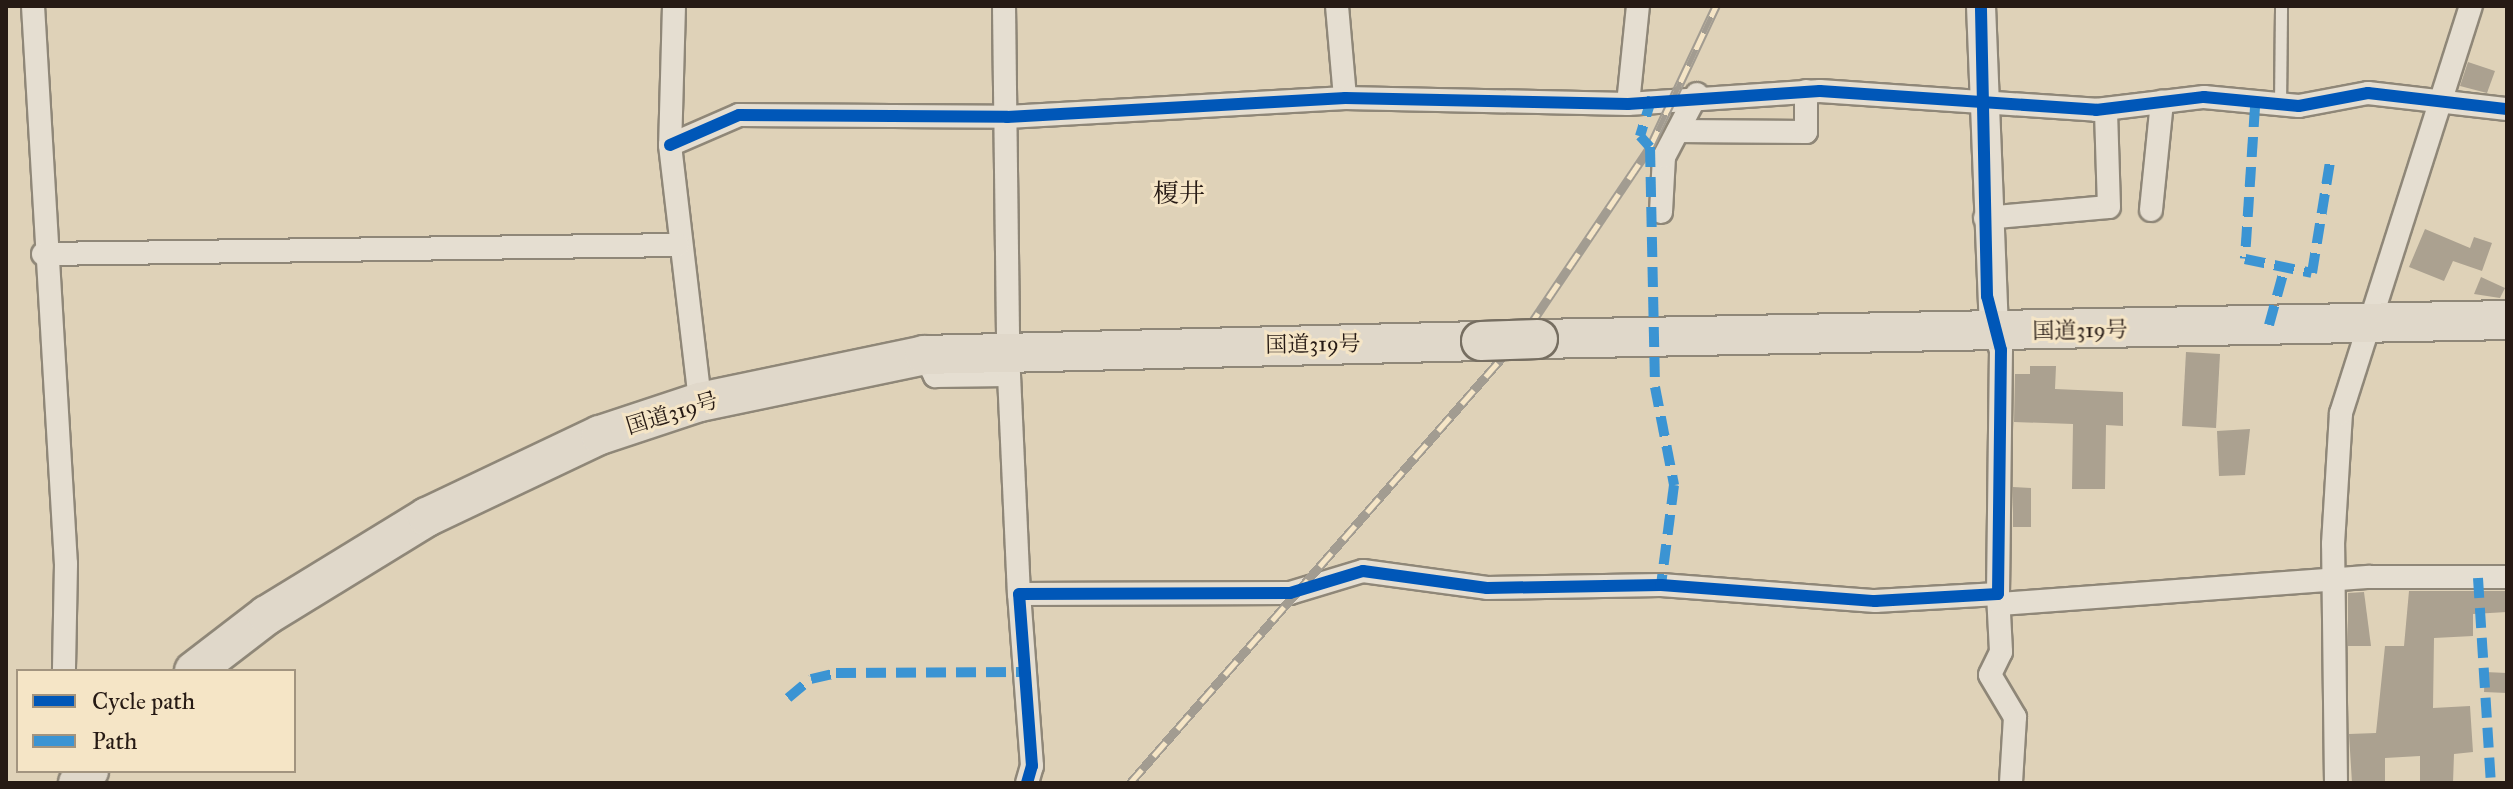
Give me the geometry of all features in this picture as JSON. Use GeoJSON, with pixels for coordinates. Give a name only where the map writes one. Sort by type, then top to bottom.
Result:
{"type":"FeatureCollection","features":[{"type":"Feature","properties":{"kind":"highway","name":"国道319号"},"geometry":{"type":"LineString","coordinates":[[197,669],[267,615],[427,517],[600,435],[700,402],[924,355],[1538,339],[2507,320]]}},
{"type":"Feature","properties":{"kind":"street"},"geometry":{"type":"LineString","coordinates":[[33,6],[43,254],[66,564],[64,669]]}},
{"type":"Feature","properties":{"kind":"street"},"geometry":{"type":"LineString","coordinates":[[674,6],[670,145],[678,245],[700,402]]}},
{"type":"Feature","properties":{"kind":"street"},"geometry":{"type":"LineString","coordinates":[[1004,6],[1008,337]]}},
{"type":"Feature","properties":{"kind":"street"},"geometry":{"type":"LineString","coordinates":[[1337,6],[1345,98]]}},
{"type":"Feature","properties":{"kind":"street"},"geometry":{"type":"LineString","coordinates":[[1628,104],[1638,6]]}},
{"type":"Feature","properties":{"kind":"street"},"geometry":{"type":"LineString","coordinates":[[1981,6],[1985,218],[1994,332],[2001,350],[2001,652],[1990,675],[2015,717],[2011,783]]}},
{"type":"Feature","properties":{"kind":"street"},"geometry":{"type":"LineString","coordinates":[[2336,783],[2336,581],[2341,413],[2444,107],[2471,6]]}},
{"type":"Feature","properties":{"kind":"street"},"geometry":{"type":"LineString","coordinates":[[670,145],[739,115],[1007,117],[1345,98],[1628,104],[1697,94],[1806,91],[1983,106],[2106,109],[2204,97],[2280,107],[2368,93],[2444,107],[2507,109]]}},
{"type":"Feature","properties":{"kind":"street"},"geometry":{"type":"LineString","coordinates":[[1678,131],[1806,132],[1806,91]]}},
{"type":"Feature","properties":{"kind":"street"},"geometry":{"type":"LineString","coordinates":[[1661,212],[1664,157],[1697,94]]}},
{"type":"Feature","properties":{"kind":"street"},"geometry":{"type":"LineString","coordinates":[[2151,210],[2162,102]]}},
{"type":"Feature","properties":{"kind":"street"},"geometry":{"type":"LineString","coordinates":[[1985,218],[2109,207],[2106,109]]}},
{"type":"Feature","properties":{"kind":"street"},"geometry":{"type":"LineString","coordinates":[[43,254],[678,245]]}},
{"type":"Feature","properties":{"kind":"street"},"geometry":{"type":"LineString","coordinates":[[924,355],[935,376],[1009,375],[1019,594],[1032,766],[1027,783]]}},
{"type":"Feature","properties":{"kind":"street"},"geometry":{"type":"LineString","coordinates":[[1019,594],[1290,593],[1363,571],[1487,588],[1661,585],[1875,601],[1999,599],[2336,581],[2507,577]]}},
{"type":"Feature","properties":{"kind":"lane"},"geometry":{"type":"LineString","coordinates":[[2280,107],[2281,6]]}},
{"type":"Feature","properties":{"kind":"building"},"geometry":{"type":"Polygon","coordinates":[[[2468,62],[2495,71],[2487,93],[2460,86],[2468,62]]]}},
{"type":"Feature","properties":{"kind":"building"},"geometry":{"type":"Polygon","coordinates":[[[2425,229],[2470,248],[2474,237],[2492,243],[2482,271],[2453,261],[2444,281],[2409,267],[2425,229]]]}},
{"type":"Feature","properties":{"kind":"building"},"geometry":{"type":"Polygon","coordinates":[[[2481,277],[2505,288],[2500,298],[2474,294],[2481,277]]]}},
{"type":"Feature","properties":{"kind":"building"},"geometry":{"type":"Polygon","coordinates":[[[2186,352],[2220,354],[2216,428],[2182,426],[2186,352]]]}},
{"type":"Feature","properties":{"kind":"building"},"geometry":{"type":"Polygon","coordinates":[[[2030,366],[2056,366],[2055,389],[2123,392],[2123,426],[2106,425],[2105,489],[2072,489],[2073,424],[2014,422],[2015,374],[2030,374],[2030,366]]]}},
{"type":"Feature","properties":{"kind":"building"},"geometry":{"type":"Polygon","coordinates":[[[2250,429],[2245,475],[2219,476],[2217,431],[2250,429]]]}},
{"type":"Feature","properties":{"kind":"building"},"geometry":{"type":"Polygon","coordinates":[[[2013,487],[2031,488],[2031,527],[2013,527],[2013,487]]]}},
{"type":"Feature","properties":{"kind":"building"},"geometry":{"type":"Polygon","coordinates":[[[2409,591],[2507,591],[2507,612],[2473,614],[2473,636],[2434,638],[2433,708],[2470,706],[2473,752],[2454,754],[2453,783],[2420,783],[2420,756],[2385,758],[2385,783],[2352,783],[2349,734],[2376,733],[2385,646],[2404,646],[2409,591]]]}},
{"type":"Feature","properties":{"kind":"building"},"geometry":{"type":"Polygon","coordinates":[[[2364,592],[2371,646],[2348,646],[2348,593],[2364,592]]]}},
{"type":"Feature","properties":{"kind":"building"},"geometry":{"type":"Polygon","coordinates":[[[2485,672],[2507,673],[2507,693],[2484,692],[2485,672]]]}},
{"type":"Feature","properties":{"kind":"railway"},"geometry":{"type":"LineString","coordinates":[[1130,783],[1528,328],[1650,147],[1716,6]]}},
{"type":"Feature","properties":{"kind":"marked path"},"geometry":{"type":"LineString","coordinates":[[1652,97],[1640,136],[1650,147],[1655,387],[1674,485],[1661,585]]}},
{"type":"Feature","properties":{"kind":"marked path"},"geometry":{"type":"LineString","coordinates":[[2255,107],[2245,259],[2312,273],[2330,162]]}},
{"type":"Feature","properties":{"kind":"marked path"},"geometry":{"type":"LineString","coordinates":[[2269,325],[2285,267]]}},
{"type":"Feature","properties":{"kind":"marked path"},"geometry":{"type":"LineString","coordinates":[[2478,578],[2491,783]]}},
{"type":"Feature","properties":{"kind":"marked path"},"geometry":{"type":"LineString","coordinates":[[788,698],[811,679],[836,673],[1022,672]]}},
{"type":"Feature","properties":{"kind":"cycle path"},"geometry":{"type":"LineString","coordinates":[[1027,783],[1032,766],[1019,594],[1290,593],[1363,571],[1487,588],[1661,585],[1875,601],[1998,594],[2001,350],[1987,296],[1981,6]]}},
{"type":"Feature","properties":{"kind":"cycle path"},"geometry":{"type":"LineString","coordinates":[[670,145],[739,115],[1007,117],[1345,98],[1628,104],[1820,91],[2096,110],[2204,97],[2299,106],[2368,93],[2507,109]]}},
{"type":"Feature","properties":{"kind":"district","name":"榎井"},"geometry":{"type":"Point","coordinates":[1179,194]}}]}
